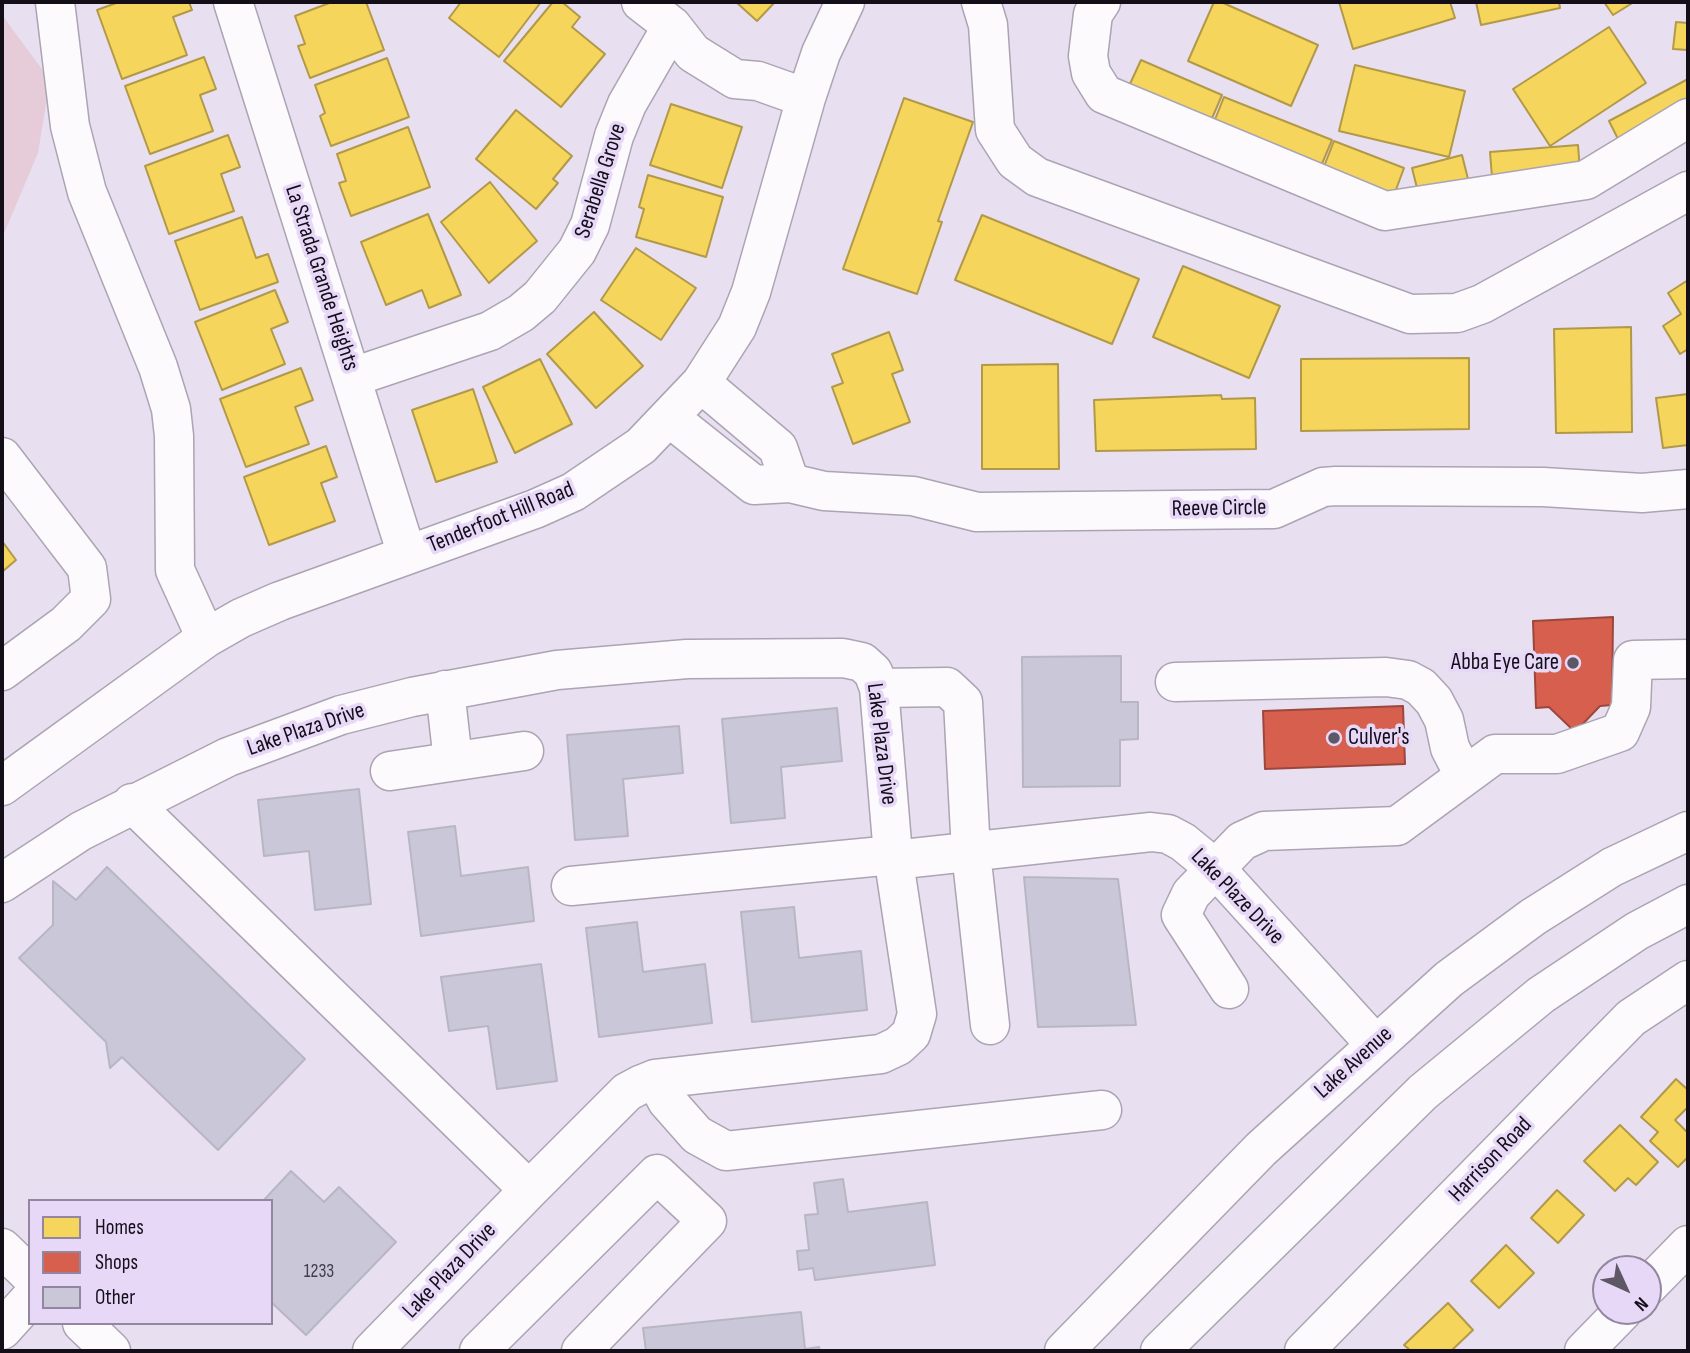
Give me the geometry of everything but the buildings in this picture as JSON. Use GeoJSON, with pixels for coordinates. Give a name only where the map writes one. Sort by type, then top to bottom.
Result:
{"type":"FeatureCollection","features":[{"type":"Feature","properties":{"kind":"street"},"geometry":{"type":"LineString","coordinates":[[55,2],[70,126],[87,192],[158,367],[170,409],[174,436],[176,570],[206,638]]}},
{"type":"Feature","properties":{"kind":"street","name":"La Strada Grande Heights"},"geometry":{"type":"LineString","coordinates":[[233,2],[407,555]]}},
{"type":"Feature","properties":{"kind":"street"},"geometry":{"type":"LineString","coordinates":[[641,2],[672,26],[713,43],[744,64],[758,81],[806,98]]}},
{"type":"Feature","properties":{"kind":"street","name":"Tenderfoot Hill Road"},"geometry":{"type":"LineString","coordinates":[[2,786],[206,638],[280,601],[573,492],[641,446],[701,383],[737,327],[751,292],[806,98],[821,53],[845,2]]}},
{"type":"Feature","properties":{"kind":"street"},"geometry":{"type":"LineString","coordinates":[[981,2],[988,25],[995,130],[1015,161],[1037,177],[1410,314],[1457,313],[1482,304],[1688,191]]}},
{"type":"Feature","properties":{"kind":"street"},"geometry":{"type":"LineString","coordinates":[[1101,2],[1093,14],[1088,56],[1091,73],[1104,94],[1385,211],[1586,180],[1688,118]]}},
{"type":"Feature","properties":{"kind":"street","name":"Serabella Grove"},"geometry":{"type":"LineString","coordinates":[[353,377],[490,331],[522,313],[560,275],[590,225],[614,136],[627,104],[672,26]]}},
{"type":"Feature","properties":{"kind":"street"},"geometry":{"type":"LineString","coordinates":[[701,383],[778,447],[790,484]]}},
{"type":"Feature","properties":{"kind":"street","name":"Reeve Circle"},"geometry":{"type":"LineString","coordinates":[[670,418],[754,485],[790,484],[824,491],[913,496],[977,512],[1274,509],[1323,486],[1543,487],[1642,493],[1688,489]]}},
{"type":"Feature","properties":{"kind":"street"},"geometry":{"type":"LineString","coordinates":[[2,457],[87,568],[91,599],[66,624],[2,671]]}},
{"type":"Feature","properties":{"kind":"street","name":"Lake Plaza Drive"},"geometry":{"type":"LineString","coordinates":[[2,883],[81,831],[132,803],[228,757],[341,715],[446,690],[557,670],[618,664],[687,659],[843,657],[862,662],[873,672],[879,688],[894,858],[916,1014],[911,1034],[898,1046],[881,1054],[655,1079],[627,1092],[372,1351]]}},
{"type":"Feature","properties":{"kind":"street"},"geometry":{"type":"LineString","coordinates":[[1229,989],[1181,915],[1191,894],[1242,841],[1264,831],[1397,826],[1495,754],[1557,754],[1620,732],[1631,708],[1633,660],[1688,659]]}},
{"type":"Feature","properties":{"kind":"street"},"geometry":{"type":"LineString","coordinates":[[1175,682],[1386,677],[1408,680],[1422,687],[1434,701],[1444,720],[1454,783]]}},
{"type":"Feature","properties":{"kind":"street"},"geometry":{"type":"LineString","coordinates":[[879,688],[947,687],[964,702],[971,852],[990,1025]]}},
{"type":"Feature","properties":{"kind":"street"},"geometry":{"type":"LineString","coordinates":[[446,690],[453,761]]}},
{"type":"Feature","properties":{"kind":"street"},"geometry":{"type":"LineString","coordinates":[[390,771],[524,751]]}},
{"type":"Feature","properties":{"kind":"street"},"geometry":{"type":"LineString","coordinates":[[132,803],[529,1190]]}},
{"type":"Feature","properties":{"kind":"street","name":"Lake Avenue"},"geometry":{"type":"LineString","coordinates":[[1064,1351],[1261,1149],[1449,979],[1533,917],[1612,867],[1688,831]]}},
{"type":"Feature","properties":{"kind":"street","name":"Lake Plaze Drive"},"geometry":{"type":"LineString","coordinates":[[570,886],[971,852],[1151,832],[1168,834],[1183,842],[1216,869],[1375,1044]]}},
{"type":"Feature","properties":{"kind":"street"},"geometry":{"type":"LineString","coordinates":[[1160,1351],[1423,1092],[1541,995],[1637,931],[1688,904]]}},
{"type":"Feature","properties":{"kind":"street","name":"Harrison Road"},"geometry":{"type":"LineString","coordinates":[[1304,1351],[1631,1018],[1688,980]]}},
{"type":"Feature","properties":{"kind":"street"},"geometry":{"type":"LineString","coordinates":[[655,1079],[680,1118],[696,1135],[726,1151],[1102,1110]]}},
{"type":"Feature","properties":{"kind":"street"},"geometry":{"type":"LineString","coordinates":[[479,1351],[657,1174],[707,1221],[580,1351]]}},
{"type":"Feature","properties":{"kind":"street"},"geometry":{"type":"LineString","coordinates":[[1662,1272],[1688,1245]]}},
{"type":"Feature","properties":{"kind":"street"},"geometry":{"type":"LineString","coordinates":[[2,1248],[28,1273]]}},
{"type":"Feature","properties":{"kind":"street"},"geometry":{"type":"LineString","coordinates":[[2,1329],[28,1301]]}},
{"type":"Feature","properties":{"kind":"street"},"geometry":{"type":"LineString","coordinates":[[84,1325],[111,1351]]}},
{"type":"Feature","properties":{"kind":"street"},"geometry":{"type":"LineString","coordinates":[[1584,1351],[1609,1325]]}},
{"type":"Feature","properties":{"kind":"street"},"geometry":{"type":"LineString","coordinates":[[2,1347],[6,1351]]}},
{"type":"Feature","properties":{"kind":"shaded area"},"geometry":{"type":"Polygon","coordinates":[[[2,15],[50,80],[38,153],[2,238],[2,15]]]}},
{"type":"Feature","properties":{"kind":"place","name":"Abba Eye Care"},"geometry":{"type":"Point","coordinates":[1573,663]}},
{"type":"Feature","properties":{"kind":"place","name":"Culver's"},"geometry":{"type":"Point","coordinates":[1334,738]}}]}
